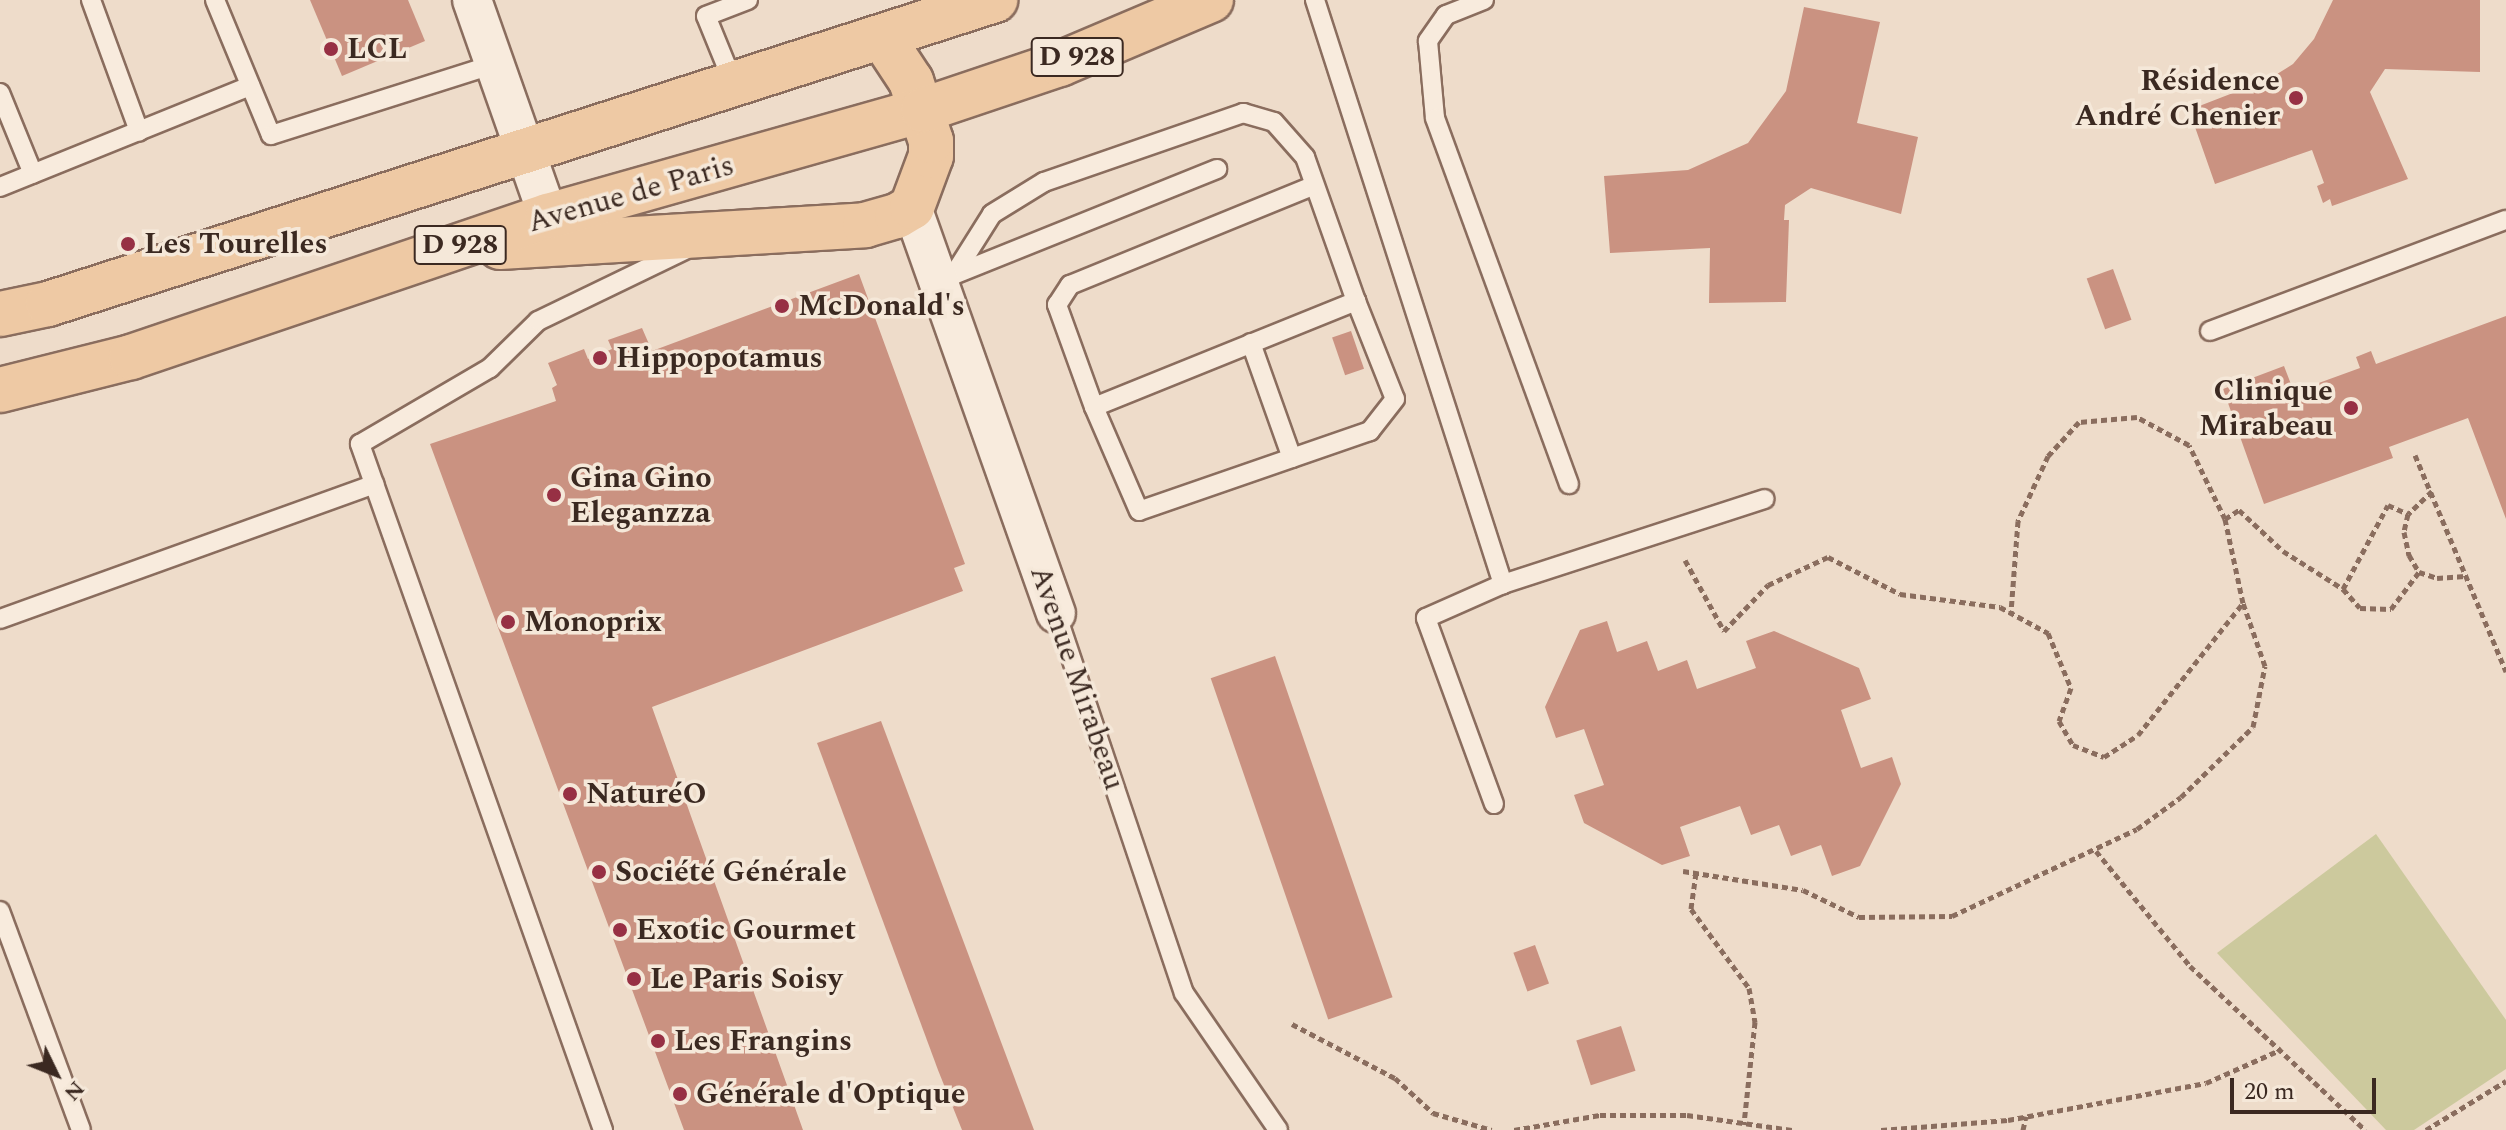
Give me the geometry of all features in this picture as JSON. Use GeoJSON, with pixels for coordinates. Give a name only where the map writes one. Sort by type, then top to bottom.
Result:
{"type":"FeatureCollection","features":[{"type":"Feature","properties":{"kind":"main road","name":"Avenue de Paris"},"geometry":{"type":"LineString","coordinates":[[0,390],[131,357],[548,216],[923,110],[1010,81],[1211,0]]}},
{"type":"Feature","properties":{"kind":"main road","name":"D 928"},"geometry":{"type":"LineString","coordinates":[[0,314],[48,304],[733,82],[882,37],[976,3]]}},
{"type":"Feature","properties":{"kind":"main road"},"geometry":{"type":"LineString","coordinates":[[882,37],[923,110],[931,156]]}},
{"type":"Feature","properties":{"kind":"main road"},"geometry":{"type":"LineString","coordinates":[[450,249],[865,225],[912,207],[931,156],[1010,81]]}},
{"type":"Feature","properties":{"kind":"street"},"geometry":{"type":"LineString","coordinates":[[472,0],[548,216]]}},
{"type":"Feature","properties":{"kind":"street","name":"Avenue Mirabeau"},"geometry":{"type":"LineString","coordinates":[[912,207],[945,279],[1056,613]]}},
{"type":"Feature","properties":{"kind":"lane"},"geometry":{"type":"LineString","coordinates":[[91,0],[139,131]]}},
{"type":"Feature","properties":{"kind":"lane"},"geometry":{"type":"LineString","coordinates":[[215,0],[271,135],[495,64]]}},
{"type":"Feature","properties":{"kind":"lane"},"geometry":{"type":"LineString","coordinates":[[733,82],[706,16],[748,0]]}},
{"type":"Feature","properties":{"kind":"lane"},"geometry":{"type":"LineString","coordinates":[[1315,0],[1503,584]]}},
{"type":"Feature","properties":{"kind":"lane"},"geometry":{"type":"LineString","coordinates":[[1484,0],[1446,15],[1428,41],[1435,118],[1569,484]]}},
{"type":"Feature","properties":{"kind":"lane"},"geometry":{"type":"LineString","coordinates":[[0,187],[250,86]]}},
{"type":"Feature","properties":{"kind":"lane"},"geometry":{"type":"LineString","coordinates":[[0,93],[33,174]]}},
{"type":"Feature","properties":{"kind":"lane"},"geometry":{"type":"LineString","coordinates":[[945,279],[992,214],[1044,182],[1243,113],[1274,122],[1305,157],[1313,186],[1395,399],[1370,431],[1139,511],[1094,407],[1057,305],[1070,285],[1313,186]]}},
{"type":"Feature","properties":{"kind":"lane"},"geometry":{"type":"LineString","coordinates":[[945,279],[1217,169]]}},
{"type":"Feature","properties":{"kind":"lane"},"geometry":{"type":"LineString","coordinates":[[2210,331],[2506,220]]}},
{"type":"Feature","properties":{"kind":"lane"},"geometry":{"type":"LineString","coordinates":[[603,1130],[360,444],[490,368],[538,321],[719,233]]}},
{"type":"Feature","properties":{"kind":"lane"},"geometry":{"type":"LineString","coordinates":[[1094,407],[1356,301]]}},
{"type":"Feature","properties":{"kind":"lane"},"geometry":{"type":"LineString","coordinates":[[1251,343],[1292,458]]}},
{"type":"Feature","properties":{"kind":"lane"},"geometry":{"type":"LineString","coordinates":[[0,619],[374,484]]}},
{"type":"Feature","properties":{"kind":"lane"},"geometry":{"type":"LineString","coordinates":[[1494,804],[1426,618],[1503,584],[1765,499]]}},
{"type":"Feature","properties":{"kind":"lane","name":"Avenue Mirabeau"},"geometry":{"type":"LineString","coordinates":[[1056,613],[1184,993],[1278,1130]]}},
{"type":"Feature","properties":{"kind":"lane"},"geometry":{"type":"LineString","coordinates":[[0,911],[81,1130]]}},
{"type":"Feature","properties":{"kind":"path"},"geometry":{"type":"LineString","coordinates":[[1683,871],[1803,890],[1859,917],[1952,916],[2096,851],[2181,797],[2253,727],[2265,666],[2243,603],[2225,519],[2189,445],[2137,417],[2079,422],[2048,456],[2018,521],[2011,613]]}},
{"type":"Feature","properties":{"kind":"path"},"geometry":{"type":"LineString","coordinates":[[2415,455],[2506,672]]}},
{"type":"Feature","properties":{"kind":"path"},"geometry":{"type":"LineString","coordinates":[[2419,572],[2404,532],[2408,514],[2432,491]]}},
{"type":"Feature","properties":{"kind":"path"},"geometry":{"type":"LineString","coordinates":[[2343,589],[2388,505],[2408,514]]}},
{"type":"Feature","properties":{"kind":"path"},"geometry":{"type":"LineString","coordinates":[[2225,519],[2239,510],[2283,551],[2343,589],[2360,608],[2391,609],[2419,572]]}},
{"type":"Feature","properties":{"kind":"path"},"geometry":{"type":"LineString","coordinates":[[1669,531],[1724,631],[1768,585],[1828,557],[1900,594],[2000,607],[2048,633],[2071,688],[2059,721],[2073,745],[2104,757],[2138,735],[2243,603]]}},
{"type":"Feature","properties":{"kind":"path"},"geometry":{"type":"LineString","coordinates":[[2419,572],[2437,578],[2465,576]]}},
{"type":"Feature","properties":{"kind":"path"},"geometry":{"type":"LineString","coordinates":[[2096,851],[2190,966],[2365,1130]]}},
{"type":"Feature","properties":{"kind":"path"},"geometry":{"type":"LineString","coordinates":[[1696,873],[1691,909],[1749,988],[1755,1022],[1744,1124]]}},
{"type":"Feature","properties":{"kind":"path"},"geometry":{"type":"LineString","coordinates":[[1292,1024],[1395,1078],[1433,1113],[1492,1130]]}},
{"type":"Feature","properties":{"kind":"path"},"geometry":{"type":"LineString","coordinates":[[1881,1130],[2026,1116],[2206,1083],[2282,1049]]}},
{"type":"Feature","properties":{"kind":"path"},"geometry":{"type":"LineString","coordinates":[[2426,1130],[2506,1081]]}},
{"type":"Feature","properties":{"kind":"path"},"geometry":{"type":"LineString","coordinates":[[1514,1130],[1600,1115],[1687,1115],[1792,1130]]}},
{"type":"Feature","properties":{"kind":"path"},"geometry":{"type":"LineString","coordinates":[[2023,1130],[2026,1116]]}},
{"type":"Feature","properties":{"kind":"shaded area"},"geometry":{"type":"Polygon","coordinates":[[[2376,834],[2506,1020],[2506,1069],[2414,1130],[2386,1130],[2217,953],[2376,834]]]}},
{"type":"Feature","properties":{"kind":"building"},"geometry":{"type":"Polygon","coordinates":[[[310,0],[408,0],[425,41],[342,76],[310,0]]]}},
{"type":"Feature","properties":{"kind":"building","name":"Résidence André Chenier"},"geometry":{"type":"Polygon","coordinates":[[[2333,0],[2480,0],[2480,72],[2385,69],[2370,92],[2408,179],[2332,206],[2330,199],[2323,203],[2317,186],[2324,183],[2312,150],[2215,184],[2189,110],[2269,79],[2293,64],[2314,39],[2333,0]]]}},
{"type":"Feature","properties":{"kind":"building"},"geometry":{"type":"Polygon","coordinates":[[[1804,7],[1880,22],[1857,123],[1918,137],[1901,214],[1811,188],[1785,205],[1784,220],[1789,220],[1786,302],[1709,303],[1710,248],[1610,253],[1604,176],[1688,170],[1748,143],[1786,91],[1804,7]]]}},
{"type":"Feature","properties":{"kind":"building"},"geometry":{"type":"Polygon","coordinates":[[[2113,269],[2131,320],[2105,329],[2087,279],[2113,269]]]}},
{"type":"Feature","properties":{"kind":"building"},"geometry":{"type":"Polygon","coordinates":[[[859,274],[965,564],[954,568],[963,591],[652,707],[803,1130],[684,1130],[430,444],[556,401],[552,388],[557,385],[548,363],[584,349],[588,359],[612,349],[608,340],[642,328],[652,351],[859,274]]]}},
{"type":"Feature","properties":{"kind":"building"},"geometry":{"type":"Polygon","coordinates":[[[2506,316],[2506,519],[2468,418],[2389,447],[2393,458],[2264,504],[2223,389],[2284,366],[2294,392],[2360,368],[2356,357],[2371,351],[2376,364],[2506,316]]]}},
{"type":"Feature","properties":{"kind":"building"},"geometry":{"type":"Polygon","coordinates":[[[1351,331],[1364,369],[1345,375],[1332,338],[1351,331]]]}},
{"type":"Feature","properties":{"kind":"building"},"geometry":{"type":"Polygon","coordinates":[[[1607,621],[1617,652],[1647,641],[1658,671],[1687,660],[1697,689],[1756,668],[1746,641],[1774,631],[1859,668],[1871,699],[1841,710],[1861,768],[1892,757],[1901,784],[1860,866],[1832,876],[1821,845],[1791,856],[1779,825],[1751,835],[1740,806],[1680,827],[1690,856],[1662,865],[1584,823],[1574,795],[1604,785],[1584,729],[1556,738],[1545,707],[1580,630],[1607,621]]]}},
{"type":"Feature","properties":{"kind":"building"},"geometry":{"type":"Polygon","coordinates":[[[1275,656],[1393,997],[1328,1019],[1211,678],[1275,656]]]}},
{"type":"Feature","properties":{"kind":"building"},"geometry":{"type":"Polygon","coordinates":[[[881,721],[1034,1130],[962,1130],[938,1070],[817,743],[881,721]]]}},
{"type":"Feature","properties":{"kind":"building"},"geometry":{"type":"Polygon","coordinates":[[[1535,945],[1549,984],[1527,991],[1513,953],[1535,945]]]}},
{"type":"Feature","properties":{"kind":"building"},"geometry":{"type":"Polygon","coordinates":[[[1621,1026],[1636,1071],[1591,1085],[1576,1041],[1621,1026]]]}},
{"type":"Feature","properties":{"kind":"place","name":"LCL"},"geometry":{"type":"Point","coordinates":[331,49]}},
{"type":"Feature","properties":{"kind":"place","name":"Résidence André Chenier"},"geometry":{"type":"Point","coordinates":[2296,98]}},
{"type":"Feature","properties":{"kind":"place","name":"Les Tourelles"},"geometry":{"type":"Point","coordinates":[128,244]}},
{"type":"Feature","properties":{"kind":"place","name":"McDonald's"},"geometry":{"type":"Point","coordinates":[782,306]}},
{"type":"Feature","properties":{"kind":"place","name":"Hippopotamus"},"geometry":{"type":"Point","coordinates":[600,358]}},
{"type":"Feature","properties":{"kind":"place","name":"Clinique Mirabeau"},"geometry":{"type":"Point","coordinates":[2351,408]}},
{"type":"Feature","properties":{"kind":"place","name":"Gina Gino Eleganzza"},"geometry":{"type":"Point","coordinates":[554,495]}},
{"type":"Feature","properties":{"kind":"place","name":"Monoprix"},"geometry":{"type":"Point","coordinates":[508,622]}},
{"type":"Feature","properties":{"kind":"place","name":"NaturéO"},"geometry":{"type":"Point","coordinates":[570,794]}},
{"type":"Feature","properties":{"kind":"place","name":"Société Générale"},"geometry":{"type":"Point","coordinates":[599,872]}},
{"type":"Feature","properties":{"kind":"place","name":"Exotic Gourmet"},"geometry":{"type":"Point","coordinates":[620,930]}},
{"type":"Feature","properties":{"kind":"place","name":"Le Paris Soisy"},"geometry":{"type":"Point","coordinates":[634,979]}},
{"type":"Feature","properties":{"kind":"place","name":"Les Frangins"},"geometry":{"type":"Point","coordinates":[658,1041]}},
{"type":"Feature","properties":{"kind":"place","name":"Générale d'Optique"},"geometry":{"type":"Point","coordinates":[680,1094]}}]}
